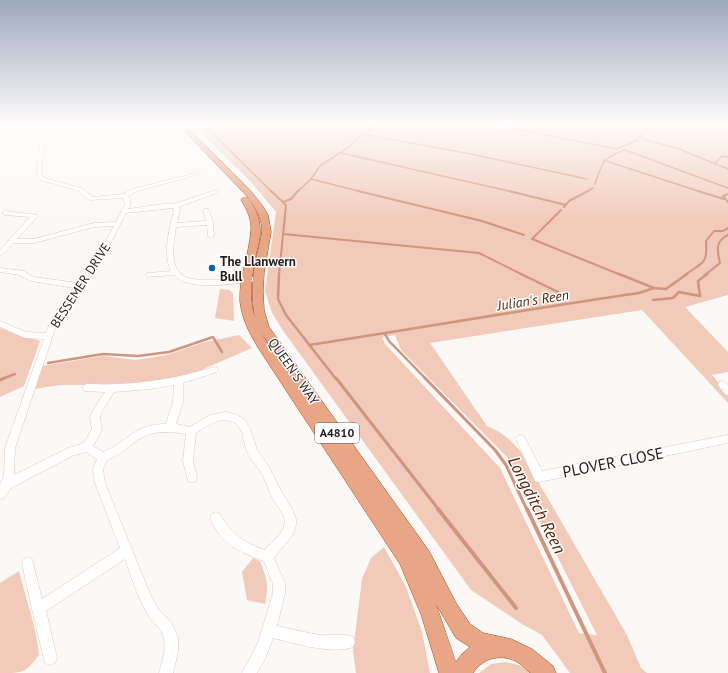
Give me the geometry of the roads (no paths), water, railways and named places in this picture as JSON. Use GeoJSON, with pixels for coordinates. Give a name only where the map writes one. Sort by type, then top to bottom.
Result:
{"type":"FeatureCollection","features":[{"type":"Feature","properties":{"kind":"main road","name":"QUEEN'S WAY"},"geometry":{"type":"LineString","coordinates":[[204,156],[245,201],[251,209],[256,223],[247,312],[251,326],[406,558],[420,585],[433,616],[449,673]]}},
{"type":"Feature","properties":{"kind":"main road","name":"QUEEN'S WAY"},"geometry":{"type":"LineString","coordinates":[[213,156],[248,193],[260,209],[266,222],[266,232],[251,279],[264,328],[423,557],[448,610],[463,631],[479,642],[511,649],[526,655],[539,665],[546,673]]}},
{"type":"Feature","properties":{"kind":"main road","name":"QUEEN'S WAY"},"geometry":{"type":"LineString","coordinates":[[461,673],[471,658],[483,650],[496,647],[511,649]]}},
{"type":"Feature","properties":{"kind":"street"},"geometry":{"type":"LineString","coordinates":[[41,156],[39,173],[42,179],[79,189],[93,199],[124,196],[135,190],[198,172]]}},
{"type":"Feature","properties":{"kind":"street"},"geometry":{"type":"LineString","coordinates":[[124,196],[128,204],[126,211],[175,206],[215,192]]}},
{"type":"Feature","properties":{"kind":"street"},"geometry":{"type":"LineString","coordinates":[[175,206],[177,209],[170,256],[176,273],[180,278],[194,283],[251,279]]}},
{"type":"Feature","properties":{"kind":"street"},"geometry":{"type":"LineString","coordinates":[[206,210],[210,223],[211,236]]}},
{"type":"Feature","properties":{"kind":"street","name":"BESSEMER DRIVE"},"geometry":{"type":"LineString","coordinates":[[0,494],[7,484],[9,476],[10,448],[48,336],[57,315],[96,266],[126,211]]}},
{"type":"Feature","properties":{"kind":"street"},"geometry":{"type":"LineString","coordinates":[[0,254],[35,216],[5,213]]}},
{"type":"Feature","properties":{"kind":"street"},"geometry":{"type":"LineString","coordinates":[[174,225],[210,223]]}},
{"type":"Feature","properties":{"kind":"street"},"geometry":{"type":"LineString","coordinates":[[13,241],[34,241],[94,226],[118,224]]}},
{"type":"Feature","properties":{"kind":"street"},"geometry":{"type":"LineString","coordinates":[[0,270],[22,273],[31,279],[79,286]]}},
{"type":"Feature","properties":{"kind":"street"},"geometry":{"type":"LineString","coordinates":[[149,275],[176,273]]}},
{"type":"Feature","properties":{"kind":"street"},"geometry":{"type":"LineString","coordinates":[[0,324],[25,335],[48,336]]}},
{"type":"Feature","properties":{"kind":"street"},"geometry":{"type":"LineString","coordinates":[[87,388],[111,390],[151,386],[179,381],[214,370]]}},
{"type":"Feature","properties":{"kind":"street"},"geometry":{"type":"LineString","coordinates":[[170,427],[178,402],[179,381]]}},
{"type":"Feature","properties":{"kind":"street"},"geometry":{"type":"LineString","coordinates":[[7,484],[72,451],[87,447],[97,430],[97,412],[111,390]]}},
{"type":"Feature","properties":{"kind":"street"},"geometry":{"type":"LineString","coordinates":[[87,447],[103,457],[118,451],[142,432],[161,427],[191,431],[207,420],[221,416],[231,417],[244,426],[253,452],[266,471],[277,495],[291,519],[290,527],[286,535],[270,551],[268,557],[279,584],[279,593],[269,630],[257,662],[249,673]]}},
{"type":"Feature","properties":{"kind":"street"},"geometry":{"type":"LineString","coordinates":[[191,431],[188,461],[192,477]]}},
{"type":"Feature","properties":{"kind":"street","name":"PLOVER CLOSE"},"geometry":{"type":"LineString","coordinates":[[521,439],[539,477],[728,439]]}},
{"type":"Feature","properties":{"kind":"street"},"geometry":{"type":"LineString","coordinates":[[103,457],[98,470],[98,476],[146,598],[155,614],[166,627],[171,638],[171,652],[166,673]]}},
{"type":"Feature","properties":{"kind":"street"},"geometry":{"type":"LineString","coordinates":[[216,518],[220,528],[235,543],[268,557]]}},
{"type":"Feature","properties":{"kind":"street"},"geometry":{"type":"LineString","coordinates":[[38,609],[127,550]]}},
{"type":"Feature","properties":{"kind":"street"},"geometry":{"type":"LineString","coordinates":[[28,563],[50,658]]}},
{"type":"Feature","properties":{"kind":"street"},"geometry":{"type":"LineString","coordinates":[[269,630],[303,639],[323,642],[348,642]]}},
{"type":"Feature","properties":{"kind":"waterway"},"geometry":{"type":"LineString","coordinates":[[236,156],[272,192]]}},
{"type":"Feature","properties":{"kind":"waterway"},"geometry":{"type":"LineString","coordinates":[[311,179],[320,166],[335,156]]}},
{"type":"Feature","properties":{"kind":"waterway"},"geometry":{"type":"LineString","coordinates":[[356,156],[513,192]]}},
{"type":"Feature","properties":{"kind":"waterway"},"geometry":{"type":"LineString","coordinates":[[482,156],[587,179]]}},
{"type":"Feature","properties":{"kind":"waterway"},"geometry":{"type":"LineString","coordinates":[[605,161],[610,156]]}},
{"type":"Feature","properties":{"kind":"waterway"},"geometry":{"type":"LineString","coordinates":[[642,156],[728,188]]}},
{"type":"Feature","properties":{"kind":"waterway"},"geometry":{"type":"LineString","coordinates":[[697,156],[728,169]]}},
{"type":"Feature","properties":{"kind":"waterway"},"geometry":{"type":"LineString","coordinates":[[715,163],[722,156]]}},
{"type":"Feature","properties":{"kind":"waterway"},"geometry":{"type":"LineString","coordinates":[[595,184],[605,161]]}},
{"type":"Feature","properties":{"kind":"waterway"},"geometry":{"type":"LineString","coordinates":[[605,161],[701,192]]}},
{"type":"Feature","properties":{"kind":"waterway"},"geometry":{"type":"LineString","coordinates":[[298,191],[311,179]]}},
{"type":"Feature","properties":{"kind":"waterway"},"geometry":{"type":"LineString","coordinates":[[311,179],[360,191]]}},
{"type":"Feature","properties":{"kind":"waterway"},"geometry":{"type":"LineString","coordinates":[[586,192],[593,188]]}},
{"type":"Feature","properties":{"kind":"waterway"},"geometry":{"type":"LineString","coordinates":[[271,191],[286,205],[283,234]]}},
{"type":"Feature","properties":{"kind":"waterway"},"geometry":{"type":"LineString","coordinates":[[283,202],[291,199],[298,191]]}},
{"type":"Feature","properties":{"kind":"waterway"},"geometry":{"type":"LineString","coordinates":[[360,191],[482,221],[524,235]]}},
{"type":"Feature","properties":{"kind":"waterway"},"geometry":{"type":"LineString","coordinates":[[509,191],[566,205]]}},
{"type":"Feature","properties":{"kind":"waterway"},"geometry":{"type":"LineString","coordinates":[[566,205],[569,201],[588,191]]}},
{"type":"Feature","properties":{"kind":"waterway"},"geometry":{"type":"LineString","coordinates":[[698,191],[724,199]]}},
{"type":"Feature","properties":{"kind":"waterway","name":"Julian's Reen"},"geometry":{"type":"LineString","coordinates":[[728,194],[723,196],[728,202]]}},
{"type":"Feature","properties":{"kind":"waterway"},"geometry":{"type":"LineString","coordinates":[[561,210],[532,239],[621,275]]}},
{"type":"Feature","properties":{"kind":"waterway","name":"Julian's Reen"},"geometry":{"type":"LineString","coordinates":[[685,275],[703,262],[706,254],[706,241],[714,231],[723,231],[728,228]]}},
{"type":"Feature","properties":{"kind":"waterway"},"geometry":{"type":"LineString","coordinates":[[279,275],[283,234]]}},
{"type":"Feature","properties":{"kind":"waterway"},"geometry":{"type":"LineString","coordinates":[[283,234],[479,253],[521,274]]}},
{"type":"Feature","properties":{"kind":"waterway"},"geometry":{"type":"LineString","coordinates":[[705,275],[720,263],[718,254],[719,243],[728,235]]}},
{"type":"Feature","properties":{"kind":"waterway"},"geometry":{"type":"LineString","coordinates":[[279,274],[278,299],[286,315],[309,345]]}},
{"type":"Feature","properties":{"kind":"waterway"},"geometry":{"type":"LineString","coordinates":[[521,274],[558,292]]}},
{"type":"Feature","properties":{"kind":"waterway"},"geometry":{"type":"LineString","coordinates":[[619,274],[654,288]]}},
{"type":"Feature","properties":{"kind":"waterway","name":"Julian's Reen"},"geometry":{"type":"LineString","coordinates":[[654,288],[666,289],[687,274]]}},
{"type":"Feature","properties":{"kind":"waterway"},"geometry":{"type":"LineString","coordinates":[[653,300],[673,298],[679,292],[700,296],[698,281],[707,274]]}},
{"type":"Feature","properties":{"kind":"waterway","name":"Julian's Reen"},"geometry":{"type":"LineString","coordinates":[[309,345],[639,293],[654,288]]}},
{"type":"Feature","properties":{"kind":"waterway","name":"Longditch Reen"},"geometry":{"type":"LineString","coordinates":[[385,334],[389,341],[426,379]]}},
{"type":"Feature","properties":{"kind":"waterway"},"geometry":{"type":"LineString","coordinates":[[48,363],[103,354],[138,356],[169,352],[213,337],[222,352]]}},
{"type":"Feature","properties":{"kind":"waterway"},"geometry":{"type":"LineString","coordinates":[[309,345],[336,379]]}},
{"type":"Feature","properties":{"kind":"waterway"},"geometry":{"type":"LineString","coordinates":[[2,379],[15,374]]}},
{"type":"Feature","properties":{"kind":"waterway"},"geometry":{"type":"LineString","coordinates":[[336,378],[439,510]]}},
{"type":"Feature","properties":{"kind":"waterway","name":"Longditch Reen"},"geometry":{"type":"LineString","coordinates":[[425,378],[495,450],[506,465],[527,510]]}},
{"type":"Feature","properties":{"kind":"waterway"},"geometry":{"type":"LineString","coordinates":[[438,509],[516,608]]}},
{"type":"Feature","properties":{"kind":"waterway","name":"Longditch Reen"},"geometry":{"type":"LineString","coordinates":[[527,509],[605,673]]}},
{"type":"Feature","properties":{"kind":"place","name":"The Llanwern Bull"},"geometry":{"type":"Point","coordinates":[212,268]}}]}
